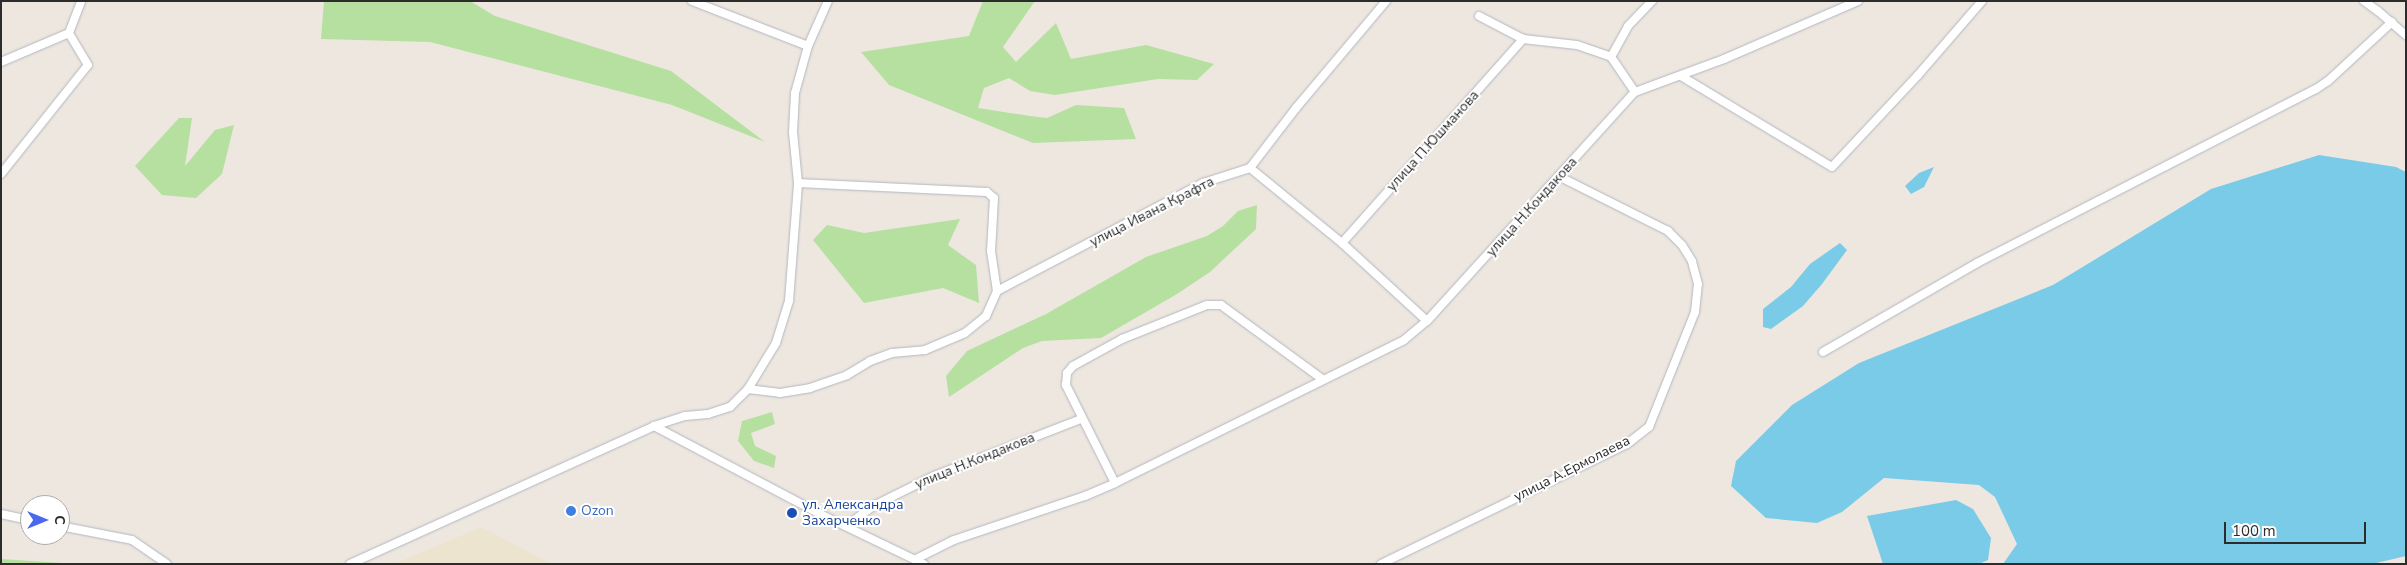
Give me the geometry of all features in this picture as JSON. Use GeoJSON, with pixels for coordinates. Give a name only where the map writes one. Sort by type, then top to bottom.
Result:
{"type":"FeatureCollection","features":[{"type":"Feature","properties":{"kind":"street"},"geometry":{"type":"LineString","coordinates":[[1,62],[69,33],[81,1]]}},
{"type":"Feature","properties":{"kind":"street"},"geometry":{"type":"LineString","coordinates":[[692,1],[808,46]]}},
{"type":"Feature","properties":{"kind":"street"},"geometry":{"type":"LineString","coordinates":[[350,564],[654,426],[685,416],[708,414],[730,407],[748,389],[776,343],[789,301],[798,183],[793,132],[795,93],[808,46],[828,1]]}},
{"type":"Feature","properties":{"kind":"street"},"geometry":{"type":"LineString","coordinates":[[1386,1],[1296,108],[1250,168],[1342,243],[1427,321]]}},
{"type":"Feature","properties":{"kind":"street"},"geometry":{"type":"LineString","coordinates":[[1611,57],[1628,26],[1652,1]]}},
{"type":"Feature","properties":{"kind":"street"},"geometry":{"type":"LineString","coordinates":[[1479,16],[1523,39],[1577,45],[1611,57],[1635,92],[1681,76],[1858,1]]}},
{"type":"Feature","properties":{"kind":"street"},"geometry":{"type":"LineString","coordinates":[[1681,76],[1832,167],[1918,75],[1982,1]]}},
{"type":"Feature","properties":{"kind":"street"},"geometry":{"type":"LineString","coordinates":[[2364,1],[2403,32],[2406,21]]}},
{"type":"Feature","properties":{"kind":"street"},"geometry":{"type":"LineString","coordinates":[[1823,352],[1977,263],[2316,89],[2333,77],[2392,22]]}},
{"type":"Feature","properties":{"kind":"street"},"geometry":{"type":"LineString","coordinates":[[1,174],[88,65],[69,33]]}},
{"type":"Feature","properties":{"kind":"street","name":"улица П.Юшманова"},"geometry":{"type":"LineString","coordinates":[[1342,243],[1523,39]]}},
{"type":"Feature","properties":{"kind":"street","name":"улица Н.Кондакова"},"geometry":{"type":"LineString","coordinates":[[916,559],[954,540],[1085,496],[1115,483],[1404,340],[1427,321],[1560,177],[1635,92]]}},
{"type":"Feature","properties":{"kind":"street","name":"улица Ивана Крафта"},"geometry":{"type":"LineString","coordinates":[[998,291],[1203,183],[1250,168]]}},
{"type":"Feature","properties":{"kind":"street","name":"улица А.Ермолаева"},"geometry":{"type":"LineString","coordinates":[[1381,564],[1628,444],[1649,427],[1695,312],[1698,284],[1692,261],[1682,245],[1668,231],[1560,177]]}},
{"type":"Feature","properties":{"kind":"street"},"geometry":{"type":"LineString","coordinates":[[748,389],[780,393],[810,388],[847,376],[870,361],[892,353],[925,350],[965,333],[986,316],[998,291],[991,251],[990,230],[994,198],[987,192],[798,183]]}},
{"type":"Feature","properties":{"kind":"street"},"geometry":{"type":"LineString","coordinates":[[1115,483],[1081,419],[1066,385],[1067,373],[1072,366],[1122,340],[1207,305],[1221,305],[1322,379]]}},
{"type":"Feature","properties":{"kind":"street","name":"улица Н.Кондакова"},"geometry":{"type":"LineString","coordinates":[[846,526],[875,505],[934,476],[1081,419]]}},
{"type":"Feature","properties":{"kind":"street"},"geometry":{"type":"LineString","coordinates":[[654,426],[729,467],[924,564]]}},
{"type":"Feature","properties":{"kind":"street"},"geometry":{"type":"LineString","coordinates":[[1,514],[20,518]]}},
{"type":"Feature","properties":{"kind":"street"},"geometry":{"type":"LineString","coordinates":[[70,528],[132,540],[167,564]]}},
{"type":"Feature","properties":{"kind":"shaded area"},"geometry":{"type":"Polygon","coordinates":[[[481,527],[552,564],[394,564],[481,527]]]}},
{"type":"Feature","properties":{"kind":"green space"},"geometry":{"type":"Polygon","coordinates":[[[324,1],[470,1],[495,16],[671,71],[765,142],[672,105],[430,42],[321,39],[324,1]]]}},
{"type":"Feature","properties":{"kind":"green space"},"geometry":{"type":"Polygon","coordinates":[[[983,1],[1035,1],[1003,47],[1016,62],[1056,23],[1071,59],[1146,45],[1214,64],[1197,80],[1158,79],[1055,95],[1030,91],[1009,78],[984,88],[978,108],[1030,116],[1047,118],[1076,105],[1124,108],[1136,139],[1033,143],[889,85],[861,52],[969,36],[983,1]]]}},
{"type":"Feature","properties":{"kind":"green space"},"geometry":{"type":"Polygon","coordinates":[[[179,118],[192,118],[185,166],[215,130],[234,125],[222,174],[196,198],[162,195],[135,166],[179,118]]]}},
{"type":"Feature","properties":{"kind":"green space"},"geometry":{"type":"Polygon","coordinates":[[[1257,205],[1256,229],[1210,272],[1177,294],[1101,338],[1042,341],[1023,348],[949,397],[946,376],[967,351],[1046,314],[1146,257],[1207,236],[1223,226],[1238,211],[1257,205]]]}},
{"type":"Feature","properties":{"kind":"green space"},"geometry":{"type":"Polygon","coordinates":[[[960,219],[948,245],[976,265],[979,303],[943,288],[864,303],[813,240],[827,225],[864,233],[960,219]]]}},
{"type":"Feature","properties":{"kind":"green space"},"geometry":{"type":"Polygon","coordinates":[[[772,412],[775,424],[751,433],[755,446],[776,456],[774,468],[754,461],[738,441],[742,421],[772,412]]]}},
{"type":"Feature","properties":{"kind":"green space"},"geometry":{"type":"Polygon","coordinates":[[[1,559],[62,563],[66,564],[1,564],[1,559]]]}},
{"type":"Feature","properties":{"kind":"water"},"geometry":{"type":"Polygon","coordinates":[[[2319,155],[2396,167],[2406,172],[2406,556],[2372,564],[2003,564],[2017,544],[1995,497],[1979,485],[1884,478],[1842,512],[1817,523],[1766,518],[1731,486],[1736,461],[1792,405],[1859,363],[2053,285],[2211,189],[2319,155]]]}},
{"type":"Feature","properties":{"kind":"water"},"geometry":{"type":"Polygon","coordinates":[[[1934,167],[1924,187],[1911,194],[1905,186],[1919,173],[1934,167]]]}},
{"type":"Feature","properties":{"kind":"water"},"geometry":{"type":"Polygon","coordinates":[[[1840,243],[1847,250],[1803,306],[1771,329],[1763,327],[1763,309],[1791,287],[1810,264],[1840,243]]]}},
{"type":"Feature","properties":{"kind":"water"},"geometry":{"type":"Polygon","coordinates":[[[1956,500],[1973,509],[1991,538],[1988,560],[1979,564],[1883,564],[1867,516],[1956,500]]]}},
{"type":"Feature","properties":{"kind":"place","name":"Ozon"},"geometry":{"type":"Point","coordinates":[571,511]}},
{"type":"Feature","properties":{"kind":"place","name":"ул. Александра Захарченко"},"geometry":{"type":"Point","coordinates":[792,513]}}]}
